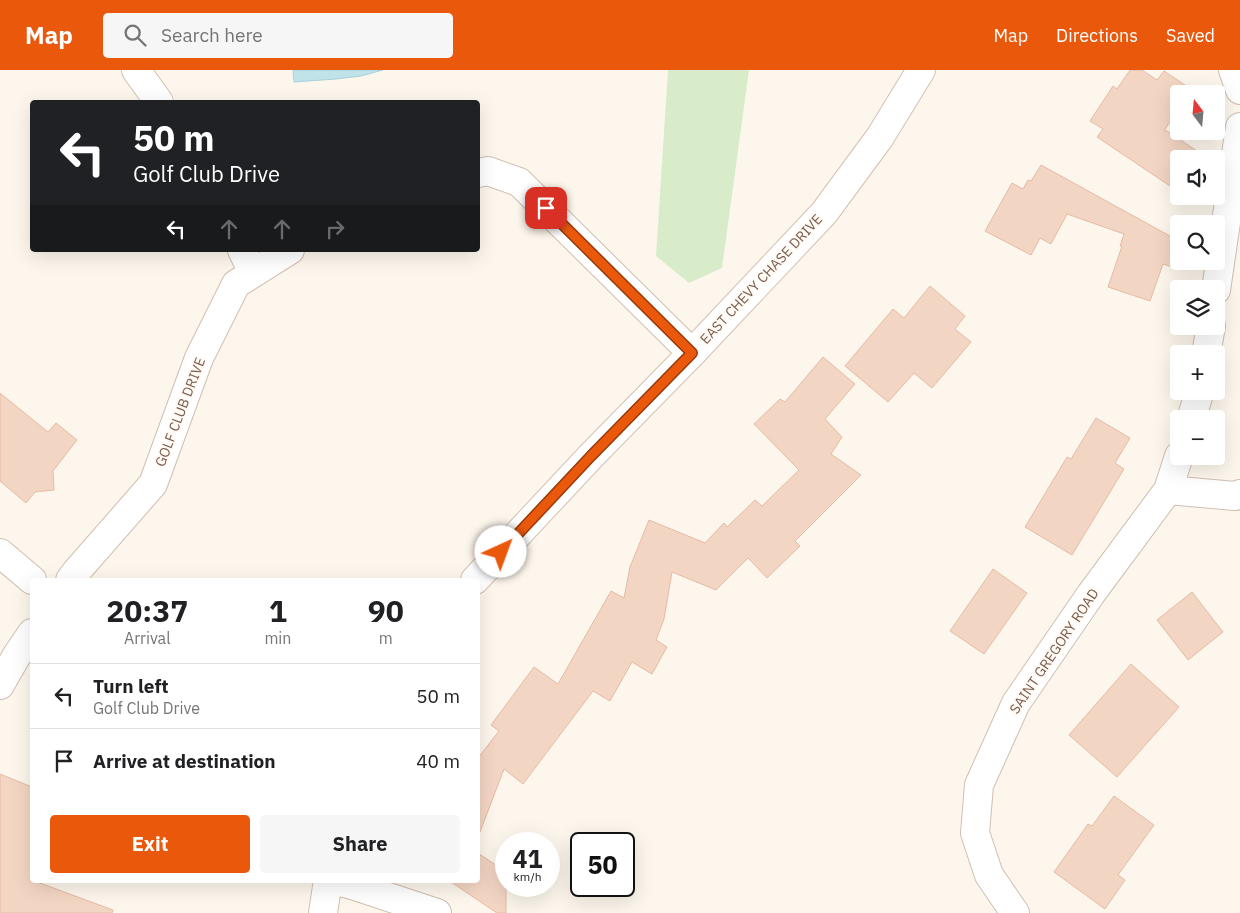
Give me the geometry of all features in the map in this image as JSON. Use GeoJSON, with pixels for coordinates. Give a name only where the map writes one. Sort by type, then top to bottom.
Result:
{"type":"FeatureCollection","features":[{"type":"Feature","properties":{"kind":"street"},"geometry":{"type":"LineString","coordinates":[[136,70],[158,100]]}},
{"type":"Feature","properties":{"kind":"street","name":"EAST CHEVY CHASE DRIVE"},"geometry":{"type":"LineString","coordinates":[[477,578],[824,213],[880,137],[921,70]]}},
{"type":"Feature","properties":{"kind":"street"},"geometry":{"type":"LineString","coordinates":[[1233,70],[1240,90]]}},
{"type":"Feature","properties":{"kind":"street"},"geometry":{"type":"LineString","coordinates":[[1217,280],[1240,127]]}},
{"type":"Feature","properties":{"kind":"street"},"geometry":{"type":"LineString","coordinates":[[480,173],[488,171],[519,182],[692,353]]}},
{"type":"Feature","properties":{"kind":"street","name":"GOLF CLUB DRIVE"},"geometry":{"type":"LineString","coordinates":[[72,578],[153,484],[199,358],[248,262],[283,252]]}},
{"type":"Feature","properties":{"kind":"street","name":"SAINT GREGORY ROAD"},"geometry":{"type":"LineString","coordinates":[[1015,913],[989,875],[975,833],[979,785],[1016,702],[1091,594],[1168,490],[1176,465]]}},
{"type":"Feature","properties":{"kind":"street"},"geometry":{"type":"LineString","coordinates":[[1168,490],[1235,496],[1240,494]]}},
{"type":"Feature","properties":{"kind":"street"},"geometry":{"type":"LineString","coordinates":[[0,553],[30,578]]}},
{"type":"Feature","properties":{"kind":"street"},"geometry":{"type":"LineString","coordinates":[[0,685],[30,636]]}},
{"type":"Feature","properties":{"kind":"street"},"geometry":{"type":"LineString","coordinates":[[323,913],[328,883]]}},
{"type":"Feature","properties":{"kind":"street"},"geometry":{"type":"LineString","coordinates":[[343,883],[437,913]]}},
{"type":"Feature","properties":{"kind":"green space"},"geometry":{"type":"Polygon","coordinates":[[[668,70],[749,70],[722,268],[689,283],[656,256],[668,70]]]}},
{"type":"Feature","properties":{"kind":"water"},"geometry":{"type":"Polygon","coordinates":[[[293,70],[383,70],[361,76],[294,82],[293,70]]]}},
{"type":"Feature","properties":{"kind":"building"},"geometry":{"type":"Polygon","coordinates":[[[1130,70],[1142,70],[1157,80],[1164,71],[1185,85],[1170,85],[1170,122],[1164,131],[1170,133],[1170,140],[1180,140],[1196,150],[1170,150],[1170,186],[1097,137],[1103,129],[1090,121],[1113,86],[1117,89],[1130,70]]]}},
{"type":"Feature","properties":{"kind":"building"},"geometry":{"type":"Polygon","coordinates":[[[1041,165],[1170,236],[1170,266],[1163,264],[1150,301],[1108,287],[1122,246],[1120,246],[1124,234],[1067,214],[1051,244],[1040,238],[1031,255],[985,231],[1012,183],[1023,189],[1028,180],[1031,181],[1041,165]]]}},
{"type":"Feature","properties":{"kind":"building"},"geometry":{"type":"Polygon","coordinates":[[[930,286],[965,316],[955,329],[971,342],[932,388],[914,373],[888,402],[845,366],[893,309],[904,318],[930,286]]]}},
{"type":"Feature","properties":{"kind":"building"},"geometry":{"type":"Polygon","coordinates":[[[823,357],[855,384],[825,419],[842,437],[831,454],[861,475],[795,541],[800,546],[767,578],[748,558],[716,590],[672,572],[664,619],[656,640],[667,647],[652,674],[632,662],[610,701],[593,691],[523,784],[504,769],[480,832],[480,755],[499,731],[491,725],[534,667],[558,684],[611,591],[624,598],[630,567],[649,520],[705,543],[724,523],[727,527],[755,500],[762,506],[799,470],[754,424],[780,399],[785,402],[823,357]]]}},
{"type":"Feature","properties":{"kind":"building"},"geometry":{"type":"Polygon","coordinates":[[[0,393],[48,432],[56,423],[77,440],[53,471],[54,490],[35,492],[26,503],[0,481],[0,393]]]}},
{"type":"Feature","properties":{"kind":"building"},"geometry":{"type":"Polygon","coordinates":[[[1096,418],[1130,438],[1115,463],[1124,469],[1072,555],[1025,527],[1067,457],[1071,459],[1096,418]]]}},
{"type":"Feature","properties":{"kind":"building"},"geometry":{"type":"Polygon","coordinates":[[[993,569],[1027,593],[984,654],[950,631],[993,569]]]}},
{"type":"Feature","properties":{"kind":"building"},"geometry":{"type":"Polygon","coordinates":[[[1192,592],[1223,632],[1188,660],[1157,620],[1192,592]]]}},
{"type":"Feature","properties":{"kind":"building"},"geometry":{"type":"Polygon","coordinates":[[[1131,664],[1179,707],[1117,777],[1069,735],[1131,664]]]}},
{"type":"Feature","properties":{"kind":"building"},"geometry":{"type":"Polygon","coordinates":[[[0,774],[30,786],[30,883],[40,883],[113,910],[112,913],[0,913],[0,774]]]}},
{"type":"Feature","properties":{"kind":"building"},"geometry":{"type":"Polygon","coordinates":[[[1114,796],[1154,825],[1118,875],[1125,880],[1105,909],[1054,872],[1088,824],[1092,826],[1114,796]]]}},
{"type":"Feature","properties":{"kind":"building"},"geometry":{"type":"Polygon","coordinates":[[[480,854],[495,865],[495,897],[506,897],[506,913],[497,913],[452,883],[480,883],[480,854]]]}},
{"type":"Feature","properties":{"kind":"route"},"geometry":{"type":"LineString","coordinates":[[501,552],[591,456],[692,353],[546,208]]}}]}
